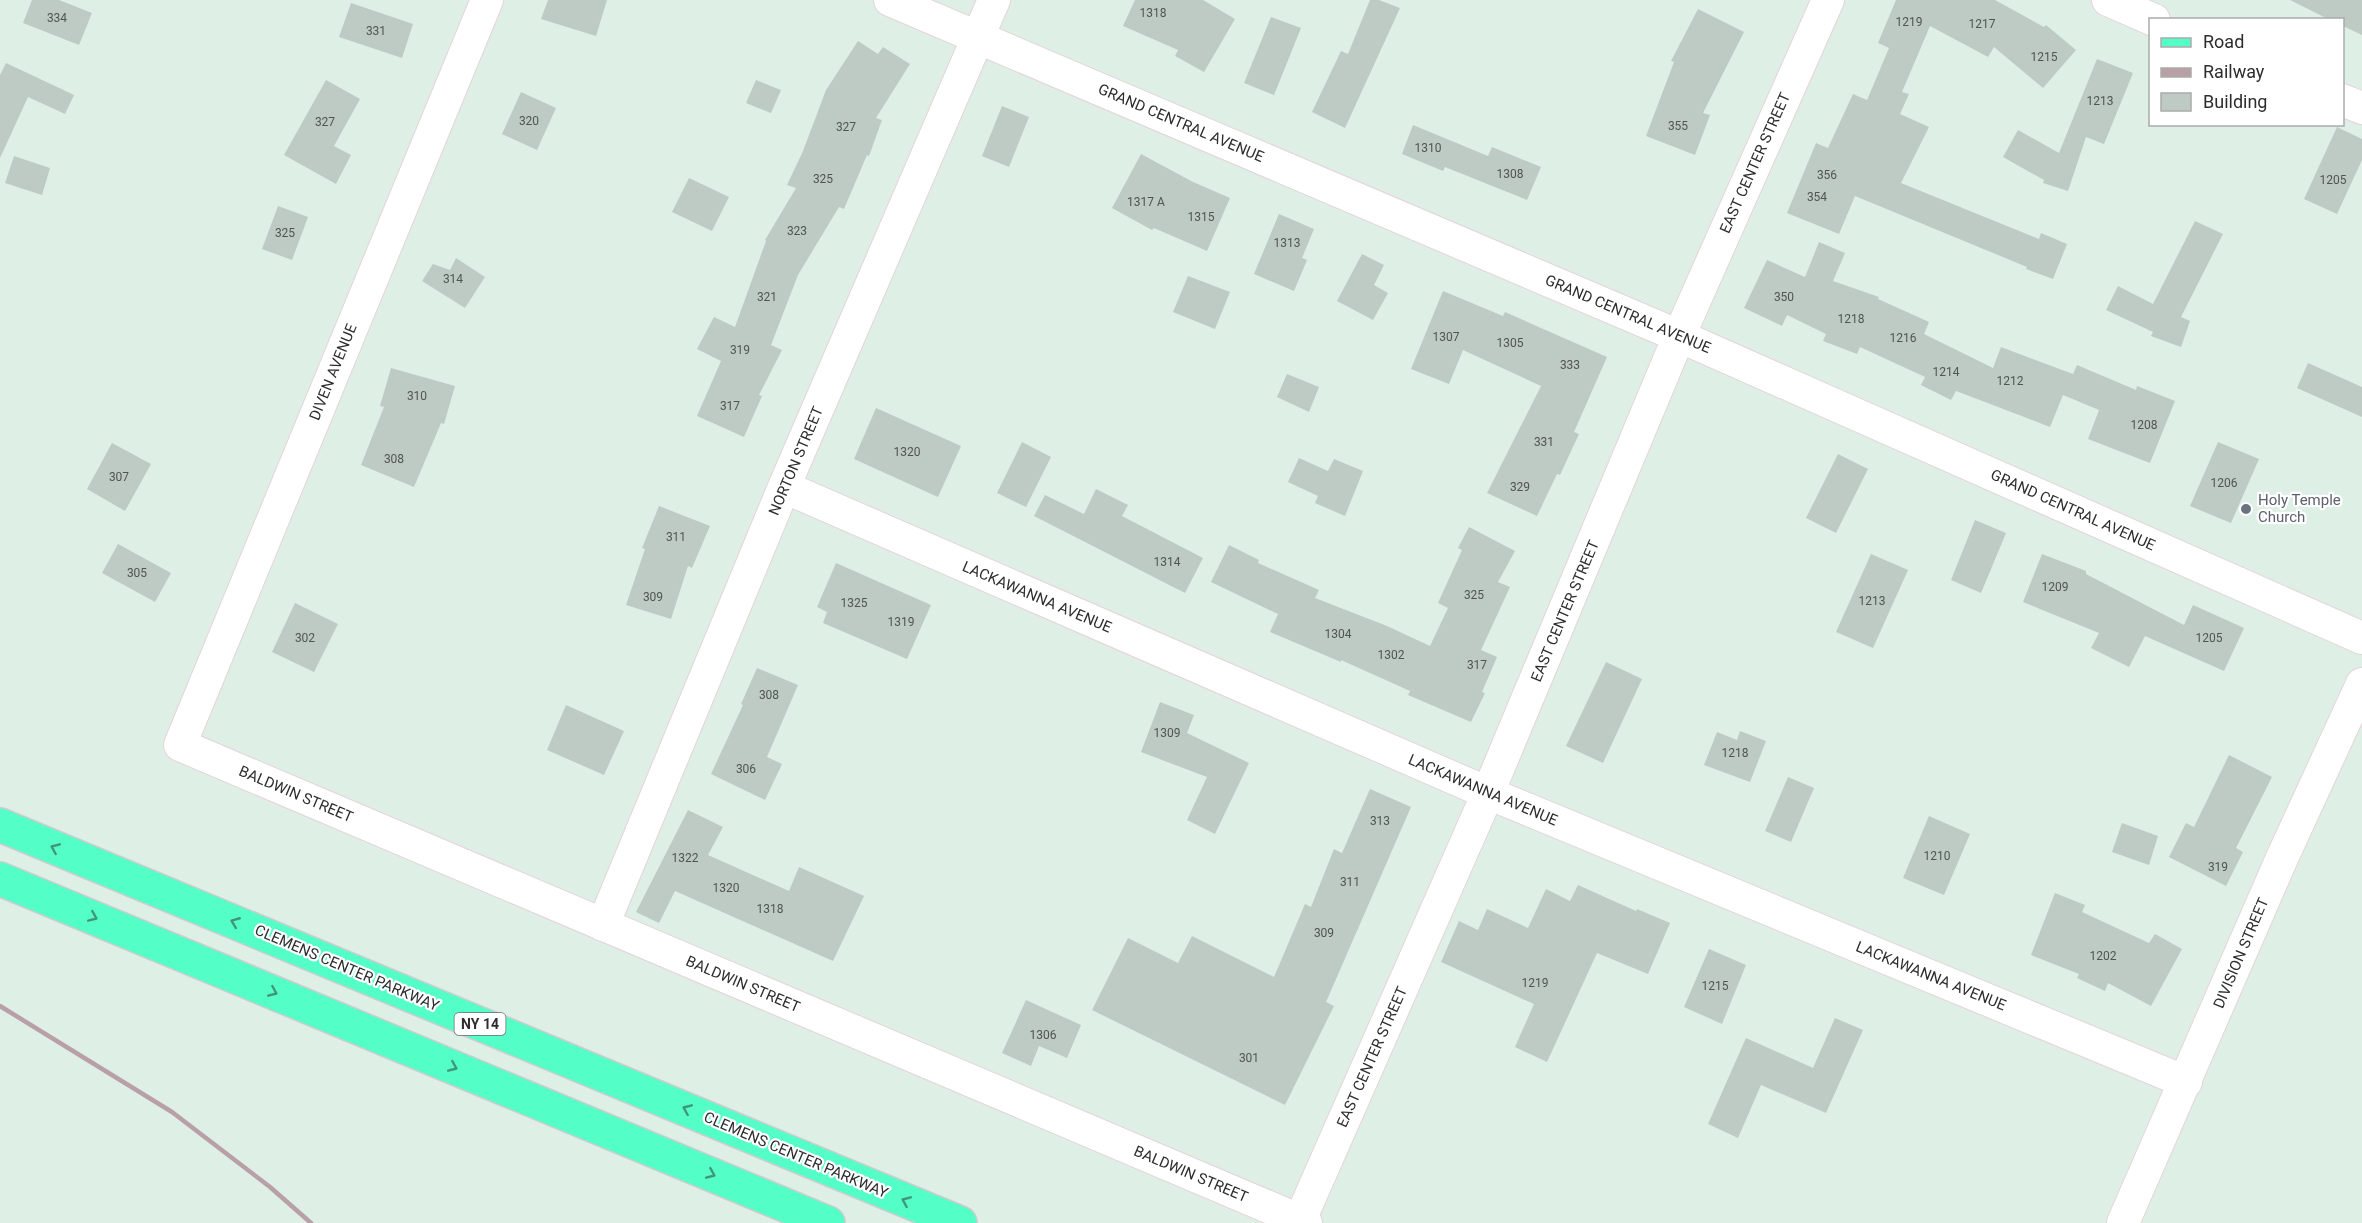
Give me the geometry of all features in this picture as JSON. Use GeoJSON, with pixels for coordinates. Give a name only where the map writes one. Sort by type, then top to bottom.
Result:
{"type":"FeatureCollection","features":[{"type":"Feature","properties":{"kind":"main road","name":"CLEMENS CENTER PARKWAY"},"geometry":{"type":"LineString","coordinates":[[0,825],[960,1223]]}},
{"type":"Feature","properties":{"kind":"main road"},"geometry":{"type":"LineString","coordinates":[[0,879],[828,1223]]}},
{"type":"Feature","properties":{"kind":"street","name":"DIVEN AVENUE"},"geometry":{"type":"LineString","coordinates":[[180,745],[487,0]]}},
{"type":"Feature","properties":{"kind":"street","name":"GRAND CENTRAL AVENUE"},"geometry":{"type":"LineString","coordinates":[[890,0],[1679,336],[2362,638]]}},
{"type":"Feature","properties":{"kind":"street","name":"NORTON STREET"},"geometry":{"type":"LineString","coordinates":[[603,925],[784,487],[884,259],[993,0]]}},
{"type":"Feature","properties":{"kind":"street","name":"EAST CENTER STREET"},"geometry":{"type":"LineString","coordinates":[[1303,1222],[1488,793],[1679,336],[1828,0]]}},
{"type":"Feature","properties":{"kind":"street"},"geometry":{"type":"LineString","coordinates":[[2108,0],[2149,18]]}},
{"type":"Feature","properties":{"kind":"street"},"geometry":{"type":"LineString","coordinates":[[2344,100],[2362,108]]}},
{"type":"Feature","properties":{"kind":"street","name":"LACKAWANNA AVENUE"},"geometry":{"type":"LineString","coordinates":[[784,487],[1488,793],[2186,1082]]}},
{"type":"Feature","properties":{"kind":"street","name":"DIVISION STREET"},"geometry":{"type":"LineString","coordinates":[[2123,1223],[2282,858],[2362,684]]}},
{"type":"Feature","properties":{"kind":"street","name":"BALDWIN STREET"},"geometry":{"type":"LineString","coordinates":[[180,745],[1303,1222]]}},
{"type":"Feature","properties":{"kind":"building"},"geometry":{"type":"Polygon","coordinates":[[[32,0],[59,0],[92,13],[79,45],[23,23],[32,0]]]}},
{"type":"Feature","properties":{"kind":"building"},"geometry":{"type":"Polygon","coordinates":[[[548,0],[607,0],[596,36],[541,19],[548,0]]]}},
{"type":"Feature","properties":{"kind":"building"},"geometry":{"type":"Polygon","coordinates":[[[1135,0],[1203,0],[1235,19],[1204,72],[1175,56],[1178,50],[1123,26],[1135,0]]]}},
{"type":"Feature","properties":{"kind":"building"},"geometry":{"type":"Polygon","coordinates":[[[1370,0],[1379,0],[1400,8],[1345,128],[1312,112],[1341,51],[1348,54],[1370,0]]]}},
{"type":"Feature","properties":{"kind":"building"},"geometry":{"type":"Polygon","coordinates":[[[1896,0],[1995,0],[2044,27],[2046,25],[2076,50],[2043,88],[1994,47],[1988,57],[1930,26],[1902,92],[1909,94],[1900,114],[1929,127],[1901,183],[2039,239],[2041,233],[2067,244],[2053,279],[1855,196],[1839,234],[1787,213],[1816,143],[1828,148],[1853,94],[1867,100],[1889,48],[1878,43],[1896,0]]]}},
{"type":"Feature","properties":{"kind":"building"},"geometry":{"type":"Polygon","coordinates":[[[2290,0],[2362,0],[2362,35],[2344,26],[2344,18],[2326,18],[2290,0]]]}},
{"type":"Feature","properties":{"kind":"building"},"geometry":{"type":"Polygon","coordinates":[[[351,3],[413,24],[402,58],[339,37],[351,3]]]}},
{"type":"Feature","properties":{"kind":"building"},"geometry":{"type":"Polygon","coordinates":[[[1698,9],[1744,32],[1703,113],[1710,115],[1695,155],[1646,136],[1674,62],[1671,61],[1698,9]]]}},
{"type":"Feature","properties":{"kind":"building"},"geometry":{"type":"Polygon","coordinates":[[[1271,17],[1301,28],[1274,95],[1244,83],[1271,17]]]}},
{"type":"Feature","properties":{"kind":"building"},"geometry":{"type":"Polygon","coordinates":[[[858,41],[878,54],[883,47],[910,64],[876,118],[882,120],[869,156],[867,155],[844,209],[839,207],[798,275],[771,345],[782,350],[759,395],[762,396],[744,437],[697,416],[721,361],[697,349],[714,317],[735,327],[765,240],[796,188],[787,185],[803,151],[826,90],[858,41]]]}},
{"type":"Feature","properties":{"kind":"building"},"geometry":{"type":"Polygon","coordinates":[[[2097,59],[2133,73],[2104,144],[2086,137],[2068,191],[2043,183],[2044,180],[2003,157],[2018,130],[2059,153],[2097,59]]]}},
{"type":"Feature","properties":{"kind":"building"},"geometry":{"type":"Polygon","coordinates":[[[6,63],[74,95],[65,114],[28,97],[0,158],[0,75],[6,63]]]}},
{"type":"Feature","properties":{"kind":"building"},"geometry":{"type":"Polygon","coordinates":[[[326,80],[360,99],[334,146],[351,155],[336,184],[284,155],[326,80]]]}},
{"type":"Feature","properties":{"kind":"building"},"geometry":{"type":"Polygon","coordinates":[[[756,80],[781,90],[771,113],[746,103],[756,80]]]}},
{"type":"Feature","properties":{"kind":"building"},"geometry":{"type":"Polygon","coordinates":[[[521,92],[556,108],[537,150],[502,134],[521,92]]]}},
{"type":"Feature","properties":{"kind":"building"},"geometry":{"type":"Polygon","coordinates":[[[1002,106],[1029,117],[1009,167],[982,156],[1002,106]]]}},
{"type":"Feature","properties":{"kind":"building"},"geometry":{"type":"Polygon","coordinates":[[[1413,125],[1488,156],[1492,147],[1541,167],[1527,200],[1445,167],[1443,171],[1402,154],[1413,125]]]}},
{"type":"Feature","properties":{"kind":"building"},"geometry":{"type":"Polygon","coordinates":[[[2337,127],[2362,139],[2362,160],[2337,214],[2304,199],[2337,127]]]}},
{"type":"Feature","properties":{"kind":"building"},"geometry":{"type":"Polygon","coordinates":[[[1141,154],[1193,182],[1230,198],[1207,251],[1154,228],[1152,230],[1112,208],[1141,154]]]}},
{"type":"Feature","properties":{"kind":"building"},"geometry":{"type":"Polygon","coordinates":[[[14,156],[50,168],[42,195],[5,183],[14,156]]]}},
{"type":"Feature","properties":{"kind":"building"},"geometry":{"type":"Polygon","coordinates":[[[689,178],[729,197],[712,231],[672,212],[689,178]]]}},
{"type":"Feature","properties":{"kind":"building"},"geometry":{"type":"Polygon","coordinates":[[[278,206],[308,217],[292,260],[262,249],[278,206]]]}},
{"type":"Feature","properties":{"kind":"building"},"geometry":{"type":"Polygon","coordinates":[[[1279,214],[1314,229],[1302,258],[1307,260],[1294,291],[1254,274],[1279,214]]]}},
{"type":"Feature","properties":{"kind":"building"},"geometry":{"type":"Polygon","coordinates":[[[2195,221],[2223,234],[2181,317],[2190,321],[2181,347],[2151,336],[2153,332],[2106,310],[2118,286],[2153,304],[2195,221]]]}},
{"type":"Feature","properties":{"kind":"building"},"geometry":{"type":"Polygon","coordinates":[[[1819,242],[1845,253],[1833,281],[1879,297],[1878,299],[1929,322],[1924,334],[1993,368],[2001,347],[2073,374],[2077,365],[2136,390],[2137,386],[2175,401],[2150,463],[2088,439],[2099,410],[2063,395],[2050,427],[1956,391],[1951,400],[1921,385],[1925,377],[1860,347],[1857,354],[1823,341],[1826,334],[1787,315],[1782,326],[1744,308],[1767,260],[1805,277],[1819,242]]]}},
{"type":"Feature","properties":{"kind":"building"},"geometry":{"type":"Polygon","coordinates":[[[1362,254],[1384,265],[1374,285],[1388,293],[1373,320],[1337,301],[1362,254]]]}},
{"type":"Feature","properties":{"kind":"building"},"geometry":{"type":"Polygon","coordinates":[[[456,258],[485,277],[465,308],[422,281],[433,264],[450,270],[456,258]]]}},
{"type":"Feature","properties":{"kind":"building"},"geometry":{"type":"Polygon","coordinates":[[[1188,276],[1230,292],[1215,329],[1173,312],[1188,276]]]}},
{"type":"Feature","properties":{"kind":"building"},"geometry":{"type":"Polygon","coordinates":[[[1443,291],[1503,316],[1505,312],[1607,357],[1574,432],[1579,434],[1537,516],[1487,493],[1541,386],[1463,350],[1449,384],[1411,369],[1443,291]]]}},
{"type":"Feature","properties":{"kind":"building"},"geometry":{"type":"Polygon","coordinates":[[[2308,363],[2362,387],[2362,417],[2297,388],[2308,363]]]}},
{"type":"Feature","properties":{"kind":"building"},"geometry":{"type":"Polygon","coordinates":[[[391,368],[455,386],[444,424],[441,423],[414,487],[361,465],[384,407],[380,406],[391,368]]]}},
{"type":"Feature","properties":{"kind":"building"},"geometry":{"type":"Polygon","coordinates":[[[1287,374],[1319,387],[1309,412],[1277,397],[1287,374]]]}},
{"type":"Feature","properties":{"kind":"building"},"geometry":{"type":"Polygon","coordinates":[[[876,408],[961,446],[938,497],[854,459],[876,408]]]}},
{"type":"Feature","properties":{"kind":"building"},"geometry":{"type":"Polygon","coordinates":[[[1022,442],[1051,457],[1026,507],[997,493],[1022,442]]]}},
{"type":"Feature","properties":{"kind":"building"},"geometry":{"type":"Polygon","coordinates":[[[2218,442],[2259,459],[2231,523],[2190,506],[2218,442]]]}},
{"type":"Feature","properties":{"kind":"building"},"geometry":{"type":"Polygon","coordinates":[[[112,443],[151,464],[125,511],[87,489],[112,443]]]}},
{"type":"Feature","properties":{"kind":"building"},"geometry":{"type":"Polygon","coordinates":[[[1838,454],[1868,469],[1836,533],[1806,518],[1838,454]]]}},
{"type":"Feature","properties":{"kind":"building"},"geometry":{"type":"Polygon","coordinates":[[[1299,458],[1328,471],[1334,459],[1363,471],[1345,516],[1315,503],[1318,496],[1288,482],[1299,458]]]}},
{"type":"Feature","properties":{"kind":"building"},"geometry":{"type":"Polygon","coordinates":[[[1096,489],[1128,505],[1122,516],[1203,558],[1185,593],[1034,516],[1045,495],[1084,514],[1096,489]]]}},
{"type":"Feature","properties":{"kind":"building"},"geometry":{"type":"Polygon","coordinates":[[[659,506],[710,526],[692,568],[688,566],[671,619],[626,605],[645,549],[642,548],[659,506]]]}},
{"type":"Feature","properties":{"kind":"building"},"geometry":{"type":"Polygon","coordinates":[[[1975,520],[2006,533],[1981,593],[1951,580],[1975,520]]]}},
{"type":"Feature","properties":{"kind":"building"},"geometry":{"type":"Polygon","coordinates":[[[1469,527],[1515,551],[1498,582],[1510,587],[1481,650],[1497,657],[1482,692],[1485,693],[1471,722],[1408,695],[1410,691],[1341,660],[1341,662],[1270,632],[1278,614],[1211,582],[1229,545],[1259,560],[1258,563],[1319,590],[1315,598],[1387,626],[1430,646],[1448,608],[1438,603],[1462,550],[1458,548],[1469,527]]]}},
{"type":"Feature","properties":{"kind":"building"},"geometry":{"type":"Polygon","coordinates":[[[118,544],[171,573],[155,602],[102,573],[118,544]]]}},
{"type":"Feature","properties":{"kind":"building"},"geometry":{"type":"Polygon","coordinates":[[[1871,554],[1908,570],[1873,648],[1836,632],[1871,554]]]}},
{"type":"Feature","properties":{"kind":"building"},"geometry":{"type":"Polygon","coordinates":[[[2042,554],[2086,571],[2086,574],[2184,625],[2193,605],[2244,628],[2224,671],[2145,636],[2129,667],[2091,648],[2099,633],[2023,602],[2042,554]]]}},
{"type":"Feature","properties":{"kind":"building"},"geometry":{"type":"Polygon","coordinates":[[[836,563],[931,605],[907,659],[823,623],[827,612],[817,607],[836,563]]]}},
{"type":"Feature","properties":{"kind":"building"},"geometry":{"type":"Polygon","coordinates":[[[295,603],[338,624],[314,672],[272,652],[295,603]]]}},
{"type":"Feature","properties":{"kind":"building"},"geometry":{"type":"Polygon","coordinates":[[[1606,662],[1642,679],[1603,763],[1566,746],[1606,662]]]}},
{"type":"Feature","properties":{"kind":"building"},"geometry":{"type":"Polygon","coordinates":[[[757,668],[798,685],[767,757],[782,764],[765,800],[711,774],[743,705],[741,704],[757,668]]]}},
{"type":"Feature","properties":{"kind":"building"},"geometry":{"type":"Polygon","coordinates":[[[1160,702],[1194,715],[1187,733],[1249,763],[1215,834],[1187,820],[1207,777],[1141,752],[1160,702]]]}},
{"type":"Feature","properties":{"kind":"building"},"geometry":{"type":"Polygon","coordinates":[[[566,705],[624,731],[604,775],[547,750],[566,705]]]}},
{"type":"Feature","properties":{"kind":"building"},"geometry":{"type":"Polygon","coordinates":[[[1740,731],[1766,741],[1750,782],[1704,765],[1717,732],[1737,740],[1740,731]]]}},
{"type":"Feature","properties":{"kind":"building"},"geometry":{"type":"Polygon","coordinates":[[[2229,755],[2272,777],[2236,848],[2243,852],[2226,886],[2169,857],[2186,823],[2194,827],[2229,755]]]}},
{"type":"Feature","properties":{"kind":"building"},"geometry":{"type":"Polygon","coordinates":[[[1788,777],[1814,788],[1791,842],[1765,831],[1788,777]]]}},
{"type":"Feature","properties":{"kind":"building"},"geometry":{"type":"Polygon","coordinates":[[[1370,789],[1411,807],[1326,1002],[1334,1006],[1285,1105],[1092,1010],[1128,938],[1178,963],[1192,936],[1274,977],[1305,904],[1311,907],[1334,849],[1342,853],[1370,789]]]}},
{"type":"Feature","properties":{"kind":"building"},"geometry":{"type":"Polygon","coordinates":[[[688,810],[723,827],[708,855],[789,891],[799,867],[864,896],[833,961],[675,891],[659,923],[636,912],[688,810]]]}},
{"type":"Feature","properties":{"kind":"building"},"geometry":{"type":"Polygon","coordinates":[[[1929,816],[1970,834],[1944,895],[1903,878],[1929,816]]]}},
{"type":"Feature","properties":{"kind":"building"},"geometry":{"type":"Polygon","coordinates":[[[2122,823],[2158,836],[2149,865],[2112,852],[2122,823]]]}},
{"type":"Feature","properties":{"kind":"building"},"geometry":{"type":"Polygon","coordinates":[[[1578,885],[1636,911],[1637,909],[1670,923],[1648,974],[1597,953],[1547,1062],[1515,1047],[1534,1004],[1441,962],[1459,921],[1478,930],[1487,909],[1528,928],[1546,889],[1570,901],[1578,885]]]}},
{"type":"Feature","properties":{"kind":"building"},"geometry":{"type":"Polygon","coordinates":[[[2055,893],[2085,905],[2082,912],[2149,943],[2155,934],[2182,949],[2151,1006],[2108,983],[2105,991],[2077,978],[2079,974],[2031,955],[2055,893]]]}},
{"type":"Feature","properties":{"kind":"building"},"geometry":{"type":"Polygon","coordinates":[[[1709,949],[1746,965],[1722,1024],[1684,1007],[1709,949]]]}},
{"type":"Feature","properties":{"kind":"building"},"geometry":{"type":"Polygon","coordinates":[[[1026,1000],[1081,1025],[1067,1058],[1039,1046],[1031,1066],[1002,1053],[1026,1000]]]}},
{"type":"Feature","properties":{"kind":"building"},"geometry":{"type":"Polygon","coordinates":[[[1835,1018],[1863,1030],[1826,1113],[1761,1085],[1738,1138],[1708,1124],[1746,1038],[1813,1068],[1835,1018]]]}},
{"type":"Feature","properties":{"kind":"railway"},"geometry":{"type":"LineString","coordinates":[[0,1006],[172,1112],[270,1187],[311,1223]]}},
{"type":"Feature","properties":{"kind":"place","name":"Holy Temple Church"},"geometry":{"type":"Point","coordinates":[2246,509]}}]}
